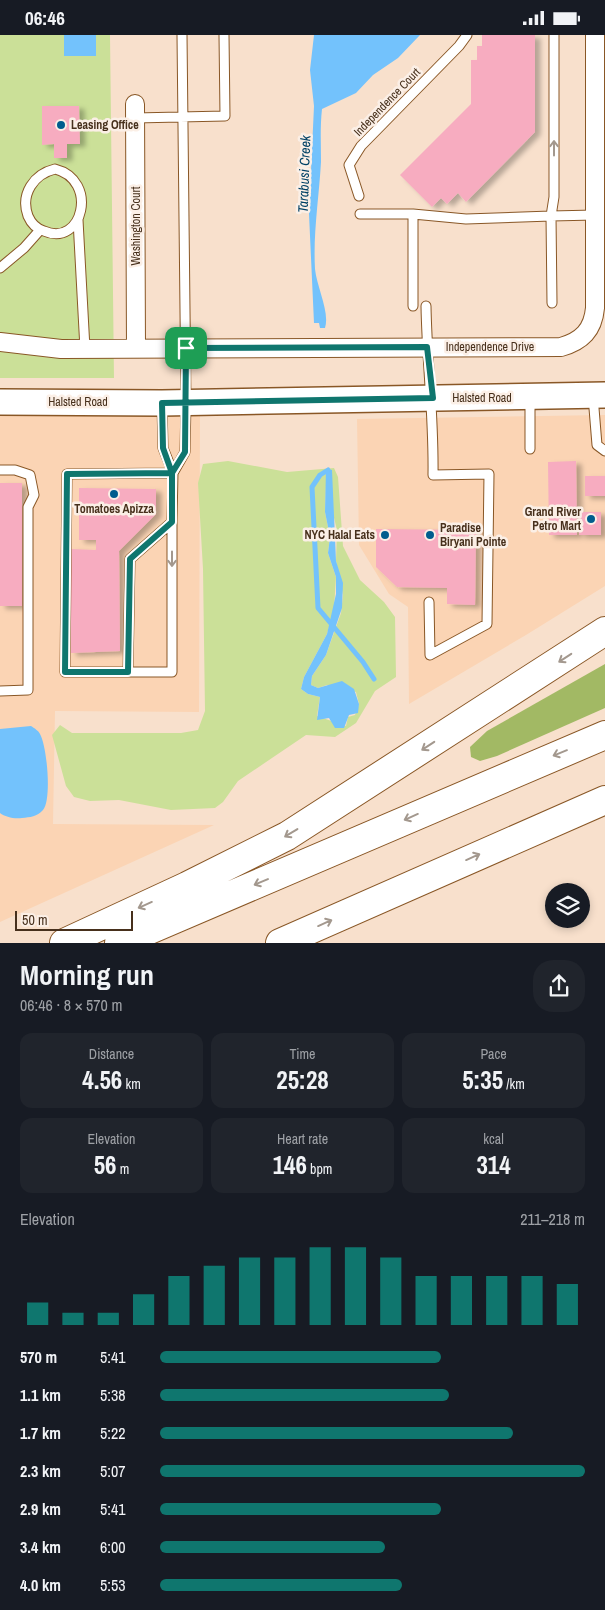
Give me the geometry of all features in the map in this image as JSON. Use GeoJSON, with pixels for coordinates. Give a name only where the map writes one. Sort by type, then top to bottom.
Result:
{"type":"FeatureCollection","features":[{"type":"Feature","properties":{"kind":"highway"},"geometry":{"type":"LineString","coordinates":[[64,943],[187,886],[286,836],[605,631]]}},
{"type":"Feature","properties":{"kind":"highway"},"geometry":{"type":"LineString","coordinates":[[119,943],[605,735]]}},
{"type":"Feature","properties":{"kind":"highway"},"geometry":{"type":"LineString","coordinates":[[280,943],[605,800]]}},
{"type":"Feature","properties":{"kind":"street","name":"Independence Drive"},"geometry":{"type":"LineString","coordinates":[[0,342],[61,349],[561,347],[576,343],[587,333],[594,322],[595,215],[600,169],[595,35]]}},
{"type":"Feature","properties":{"kind":"street","name":"Washington Court"},"geometry":{"type":"LineString","coordinates":[[135,111],[136,348]]}},
{"type":"Feature","properties":{"kind":"street","name":"Halsted Road"},"geometry":{"type":"LineString","coordinates":[[0,402],[186,403],[599,396]]}},
{"type":"Feature","properties":{"kind":"lane"},"geometry":{"type":"LineString","coordinates":[[172,473],[185,452],[186,348],[182,35]]}},
{"type":"Feature","properties":{"kind":"lane"},"geometry":{"type":"LineString","coordinates":[[135,111],[183,117],[225,116],[224,35]]}},
{"type":"Feature","properties":{"kind":"lane","name":"Independence Court"},"geometry":{"type":"LineString","coordinates":[[359,196],[349,165],[361,146],[459,46],[467,35]]}},
{"type":"Feature","properties":{"kind":"lane"},"geometry":{"type":"LineString","coordinates":[[552,303],[554,35]]}},
{"type":"Feature","properties":{"kind":"lane"},"geometry":{"type":"LineString","coordinates":[[78,220],[65,231],[48,233],[40,230],[33,224],[26,207],[29,188],[42,172],[55,169],[67,172],[80,190],[81,211],[78,220],[85,349]]}},
{"type":"Feature","properties":{"kind":"lane"},"geometry":{"type":"LineString","coordinates":[[360,215],[413,214],[466,219],[595,215]]}},
{"type":"Feature","properties":{"kind":"lane"},"geometry":{"type":"LineString","coordinates":[[413,214],[413,306]]}},
{"type":"Feature","properties":{"kind":"lane"},"geometry":{"type":"LineString","coordinates":[[0,268],[24,248],[40,230]]}},
{"type":"Feature","properties":{"kind":"lane"},"geometry":{"type":"LineString","coordinates":[[426,306],[427,347],[433,398],[433,475],[489,474],[487,624],[430,655],[429,602]]}},
{"type":"Feature","properties":{"kind":"lane"},"geometry":{"type":"LineString","coordinates":[[599,396],[597,445],[605,451]]}},
{"type":"Feature","properties":{"kind":"lane"},"geometry":{"type":"LineString","coordinates":[[530,398],[530,449]]}},
{"type":"Feature","properties":{"kind":"lane"},"geometry":{"type":"LineString","coordinates":[[162,403],[163,448],[172,473],[172,672],[65,672],[67,474],[172,473]]}},
{"type":"Feature","properties":{"kind":"lane"},"geometry":{"type":"LineString","coordinates":[[0,470],[15,470],[30,475],[34,495],[28,507],[28,690],[0,691]]}},
{"type":"Feature","properties":{"kind":"lane"},"geometry":{"type":"LineString","coordinates":[[128,672],[130,559],[172,522]]}},
{"type":"Feature","properties":{"kind":"shaded area"},"geometry":{"type":"Polygon","coordinates":[[[200,413],[199,712],[55,711],[53,824],[214,825],[0,922],[0,414],[200,413]]]}},
{"type":"Feature","properties":{"kind":"shaded area"},"geometry":{"type":"Polygon","coordinates":[[[605,415],[605,586],[409,704],[408,607],[389,594],[359,545],[357,419],[605,415]]]}},
{"type":"Feature","properties":{"kind":"green space"},"geometry":{"type":"Polygon","coordinates":[[[0,35],[110,35],[114,378],[0,378],[0,35]]]}},
{"type":"Feature","properties":{"kind":"green space"},"geometry":{"type":"Polygon","coordinates":[[[228,461],[287,472],[334,468],[338,477],[343,546],[360,580],[384,602],[395,617],[396,677],[375,691],[356,723],[335,737],[306,735],[238,781],[223,802],[215,808],[171,810],[119,800],[90,801],[74,797],[66,786],[52,735],[60,725],[72,733],[181,733],[198,730],[205,711],[203,569],[198,483],[203,464],[228,461]],[[326,485],[325,512],[330,537],[328,553],[336,577],[334,609],[327,634],[304,677],[301,689],[308,694],[320,697],[317,716],[346,726],[348,717],[355,715],[359,704],[356,692],[327,685],[318,688],[311,685],[312,676],[326,655],[341,613],[343,595],[336,561],[337,530],[326,485]]]}},
{"type":"Feature","properties":{"kind":"green space"},"geometry":{"type":"Polygon","coordinates":[[[605,664],[605,708],[497,756],[480,761],[471,757],[470,747],[487,731],[605,664]]]}},
{"type":"Feature","properties":{"kind":"water"},"geometry":{"type":"Polygon","coordinates":[[[64,35],[96,35],[96,56],[64,56],[64,35]]]}},
{"type":"Feature","properties":{"kind":"water"},"geometry":{"type":"Polygon","coordinates":[[[314,35],[420,35],[398,58],[373,75],[356,93],[322,109],[321,162],[315,229],[315,269],[325,307],[325,328],[320,328],[319,323],[314,323],[309,214],[314,106],[310,70],[314,35]]]}},
{"type":"Feature","properties":{"kind":"water"},"geometry":{"type":"Polygon","coordinates":[[[326,469],[332,470],[336,561],[343,583],[342,608],[326,655],[312,676],[311,685],[318,688],[342,681],[354,689],[359,704],[358,713],[349,715],[344,728],[335,728],[329,718],[317,720],[320,697],[308,694],[301,689],[304,677],[327,634],[336,594],[336,577],[328,553],[330,537],[325,512],[326,469]]]}},
{"type":"Feature","properties":{"kind":"water"},"geometry":{"type":"Polygon","coordinates":[[[31,726],[39,733],[45,750],[48,773],[46,804],[41,812],[31,817],[16,818],[4,816],[0,813],[0,729],[31,726]]]}},
{"type":"Feature","properties":{"kind":"building"},"geometry":{"type":"Polygon","coordinates":[[[482,35],[535,35],[535,132],[466,202],[458,193],[447,204],[441,198],[432,207],[400,175],[471,104],[471,60],[477,60],[477,46],[482,46],[482,35]]]}},
{"type":"Feature","properties":{"kind":"building","name":"Leasing Office"},"geometry":{"type":"Polygon","coordinates":[[[42,106],[79,106],[80,144],[67,144],[67,158],[54,158],[54,144],[42,145],[42,106]]]}},
{"type":"Feature","properties":{"kind":"building"},"geometry":{"type":"Polygon","coordinates":[[[576,461],[577,535],[549,535],[548,462],[576,461]]]}},
{"type":"Feature","properties":{"kind":"building"},"geometry":{"type":"Polygon","coordinates":[[[585,476],[605,476],[605,496],[585,496],[585,476]]]}},
{"type":"Feature","properties":{"kind":"building"},"geometry":{"type":"Polygon","coordinates":[[[0,483],[22,483],[22,606],[0,606],[0,483]]]}},
{"type":"Feature","properties":{"kind":"building"},"geometry":{"type":"Polygon","coordinates":[[[79,488],[156,489],[156,514],[119,551],[120,651],[71,653],[71,549],[96,550],[96,540],[79,540],[79,488]]]}},
{"type":"Feature","properties":{"kind":"building"},"geometry":{"type":"Polygon","coordinates":[[[579,512],[601,512],[601,535],[579,535],[579,512]]]}},
{"type":"Feature","properties":{"kind":"building"},"geometry":{"type":"Polygon","coordinates":[[[376,529],[476,530],[475,605],[447,604],[447,588],[397,587],[376,567],[376,529]]]}},
{"type":"Feature","properties":{"kind":"waterway","name":"Tarabusi Creek"},"geometry":{"type":"LineString","coordinates":[[328,470],[320,475],[312,487],[318,608],[363,662],[374,679]]}},
{"type":"Feature","properties":{"kind":"place","name":"Leasing Office"},"geometry":{"type":"Point","coordinates":[61,125]}},
{"type":"Feature","properties":{"kind":"place","name":"Tomatoes Apizza"},"geometry":{"type":"Point","coordinates":[114,494]}},
{"type":"Feature","properties":{"kind":"place","name":"Grand River Petro Mart"},"geometry":{"type":"Point","coordinates":[591,519]}},
{"type":"Feature","properties":{"kind":"place","name":"NYC Halal Eats"},"geometry":{"type":"Point","coordinates":[385,535]}},
{"type":"Feature","properties":{"kind":"place","name":"Paradise Biryani Pointe"},"geometry":{"type":"Point","coordinates":[430,535]}},
{"type":"Feature","properties":{"kind":"route"},"geometry":{"type":"LineString","coordinates":[[186,348],[186,403],[185,452],[172,473],[172,522],[130,559],[128,672],[65,672],[67,474],[172,473],[163,448],[162,403],[186,403],[309,399],[433,398],[427,347],[186,348]]}}]}
